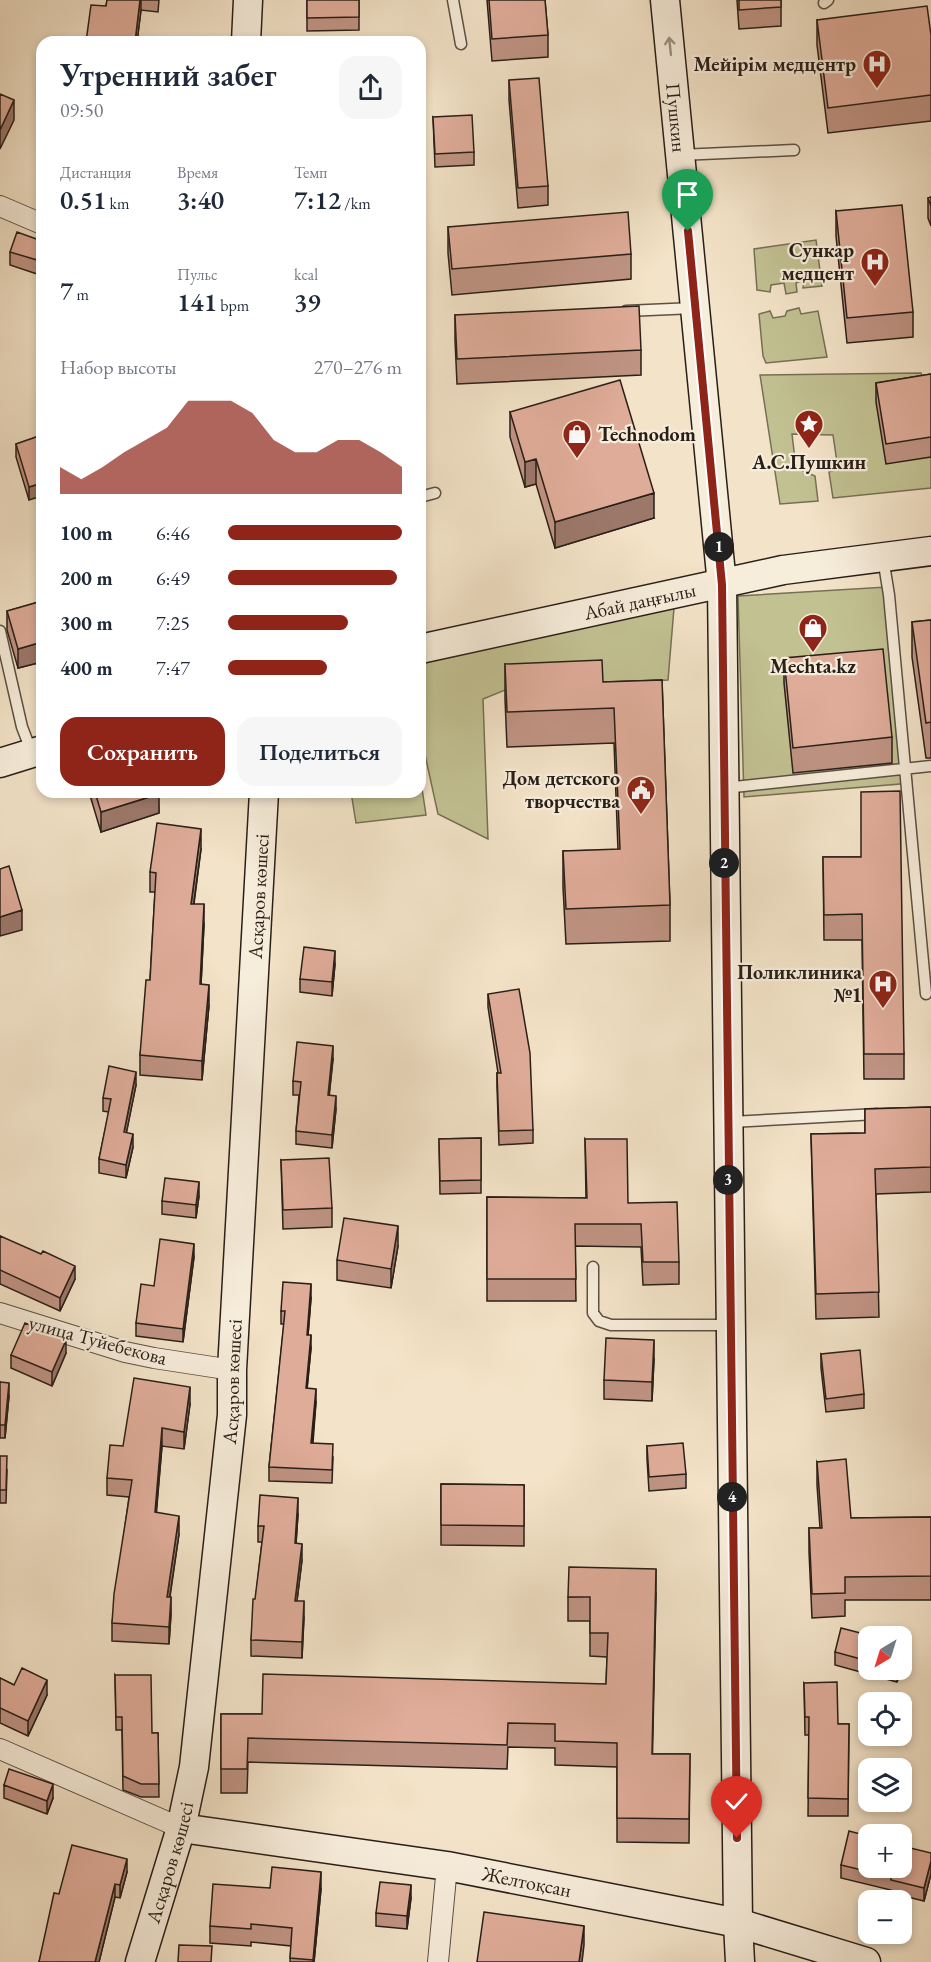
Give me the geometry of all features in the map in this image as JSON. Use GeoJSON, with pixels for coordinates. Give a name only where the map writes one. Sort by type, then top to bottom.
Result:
{"type":"FeatureCollection","features":[{"type":"Feature","properties":{"kind":"street"},"geometry":{"type":"LineString","coordinates":[[246,36],[248,0]]}},
{"type":"Feature","properties":{"kind":"street","name":"Пушкин"},"geometry":{"type":"LineString","coordinates":[[665,0],[722,585],[740,1962]]}},
{"type":"Feature","properties":{"kind":"street"},"geometry":{"type":"LineString","coordinates":[[0,206],[36,221]]}},
{"type":"Feature","properties":{"kind":"street","name":"Абай даңғылы"},"geometry":{"type":"LineString","coordinates":[[426,648],[783,570],[931,551]]}},
{"type":"Feature","properties":{"kind":"street"},"geometry":{"type":"LineString","coordinates":[[0,763],[36,751]]}},
{"type":"Feature","properties":{"kind":"street","name":"Асқаров көшесі"},"geometry":{"type":"LineString","coordinates":[[140,1962],[181,1828],[196,1756],[232,1415],[232,1370],[264,798]]}},
{"type":"Feature","properties":{"kind":"street","name":"улица Туйебекова"},"geometry":{"type":"LineString","coordinates":[[0,1313],[125,1352],[232,1370]]}},
{"type":"Feature","properties":{"kind":"street"},"geometry":{"type":"LineString","coordinates":[[0,1749],[181,1828]]}},
{"type":"Feature","properties":{"kind":"street","name":"Желтоқсан"},"geometry":{"type":"LineString","coordinates":[[181,1828],[447,1866],[738,1923],[866,1962]]}},
{"type":"Feature","properties":{"kind":"street"},"geometry":{"type":"LineString","coordinates":[[438,1962],[447,1866]]}},
{"type":"Feature","properties":{"kind":"lane"},"geometry":{"type":"LineString","coordinates":[[453,0],[461,44]]}},
{"type":"Feature","properties":{"kind":"lane"},"geometry":{"type":"LineString","coordinates":[[680,155],[794,150]]}},
{"type":"Feature","properties":{"kind":"lane"},"geometry":{"type":"LineString","coordinates":[[615,311],[695,308]]}},
{"type":"Feature","properties":{"kind":"lane"},"geometry":{"type":"LineString","coordinates":[[426,495],[435,493]]}},
{"type":"Feature","properties":{"kind":"lane"},"geometry":{"type":"LineString","coordinates":[[883,557],[889,595],[926,994]]}},
{"type":"Feature","properties":{"kind":"lane"},"geometry":{"type":"LineString","coordinates":[[0,631],[22,727],[36,749]]}},
{"type":"Feature","properties":{"kind":"lane"},"geometry":{"type":"LineString","coordinates":[[723,788],[931,766]]}},
{"type":"Feature","properties":{"kind":"lane"},"geometry":{"type":"LineString","coordinates":[[728,1122],[886,1113]]}},
{"type":"Feature","properties":{"kind":"lane"},"geometry":{"type":"LineString","coordinates":[[593,1267],[593,1313],[599,1321],[611,1325],[730,1324]]}},
{"type":"Feature","properties":{"kind":"shaded area"},"geometry":{"type":"Polygon","coordinates":[[[816,240],[822,286],[803,288],[804,280],[796,283],[797,292],[786,294],[784,283],[771,285],[770,292],[757,290],[754,249],[816,240]]]}},
{"type":"Feature","properties":{"kind":"shaded area"},"geometry":{"type":"Polygon","coordinates":[[[799,308],[801,314],[818,311],[827,357],[766,363],[763,356],[759,314],[770,311],[773,318],[785,316],[787,311],[799,308]]]}},
{"type":"Feature","properties":{"kind":"shaded area"},"geometry":{"type":"Polygon","coordinates":[[[921,373],[926,392],[931,392],[931,488],[833,498],[829,472],[838,469],[833,435],[792,434],[796,468],[815,476],[818,501],[780,504],[760,375],[921,373]]]}},
{"type":"Feature","properties":{"kind":"shaded area"},"geometry":{"type":"Polygon","coordinates":[[[887,587],[912,783],[744,797],[738,596],[887,587]]]}},
{"type":"Feature","properties":{"kind":"shaded area"},"geometry":{"type":"Polygon","coordinates":[[[674,608],[668,680],[515,686],[483,699],[488,839],[438,814],[426,759],[426,655],[674,608]]]}},
{"type":"Feature","properties":{"kind":"shaded area"},"geometry":{"type":"Polygon","coordinates":[[[352,798],[423,798],[426,815],[356,823],[352,798]]]}},
{"type":"Feature","properties":{"kind":"building"},"geometry":{"type":"Polygon","coordinates":[[[107,0],[140,0],[136,36],[87,36],[91,5],[106,6],[107,0]]]}},
{"type":"Feature","properties":{"kind":"building"},"geometry":{"type":"Polygon","coordinates":[[[307,0],[359,0],[359,17],[307,18],[307,0]]]}},
{"type":"Feature","properties":{"kind":"building"},"geometry":{"type":"Polygon","coordinates":[[[489,0],[545,0],[548,35],[492,39],[489,0]]]}},
{"type":"Feature","properties":{"kind":"building"},"geometry":{"type":"Polygon","coordinates":[[[739,0],[781,0],[781,7],[739,10],[739,0]]]}},
{"type":"Feature","properties":{"kind":"building","name":"Мейірім медцентр"},"geometry":{"type":"Polygon","coordinates":[[[927,6],[931,35],[931,95],[828,108],[817,20],[927,6]]]}},
{"type":"Feature","properties":{"kind":"building"},"geometry":{"type":"Polygon","coordinates":[[[539,78],[548,186],[518,188],[509,80],[539,78]]]}},
{"type":"Feature","properties":{"kind":"building"},"geometry":{"type":"Polygon","coordinates":[[[0,94],[14,100],[0,130],[0,94]]]}},
{"type":"Feature","properties":{"kind":"building"},"geometry":{"type":"Polygon","coordinates":[[[472,115],[474,152],[435,154],[433,117],[472,115]]]}},
{"type":"Feature","properties":{"kind":"building","name":"Сункар медцент"},"geometry":{"type":"Polygon","coordinates":[[[902,205],[913,312],[847,318],[836,211],[902,205]]]}},
{"type":"Feature","properties":{"kind":"building"},"geometry":{"type":"Polygon","coordinates":[[[628,212],[631,254],[452,269],[448,227],[628,212]]]}},
{"type":"Feature","properties":{"kind":"building"},"geometry":{"type":"Polygon","coordinates":[[[17,232],[36,239],[36,260],[10,252],[17,232]]]}},
{"type":"Feature","properties":{"kind":"building"},"geometry":{"type":"Polygon","coordinates":[[[639,306],[641,350],[457,359],[455,315],[639,306]]]}},
{"type":"Feature","properties":{"kind":"building"},"geometry":{"type":"Polygon","coordinates":[[[931,374],[931,437],[886,444],[876,383],[931,374]]]}},
{"type":"Feature","properties":{"kind":"building","name":"Technodom"},"geometry":{"type":"Polygon","coordinates":[[[620,380],[654,493],[555,522],[536,459],[525,462],[510,412],[620,380]]]}},
{"type":"Feature","properties":{"kind":"building"},"geometry":{"type":"Polygon","coordinates":[[[36,437],[36,485],[29,487],[16,444],[36,437]]]}},
{"type":"Feature","properties":{"kind":"building"},"geometry":{"type":"Polygon","coordinates":[[[36,603],[36,644],[18,649],[7,611],[36,603]]]}},
{"type":"Feature","properties":{"kind":"building"},"geometry":{"type":"Polygon","coordinates":[[[931,620],[931,722],[926,723],[912,622],[931,620]]]}},
{"type":"Feature","properties":{"kind":"building"},"geometry":{"type":"Polygon","coordinates":[[[883,649],[892,737],[793,748],[784,658],[883,649]]]}},
{"type":"Feature","properties":{"kind":"building"},"geometry":{"type":"Polygon","coordinates":[[[602,660],[603,682],[662,680],[670,905],[566,909],[563,851],[620,849],[614,708],[507,712],[505,664],[602,660]]]}},
{"type":"Feature","properties":{"kind":"building","name":"Поликлиника №1"},"geometry":{"type":"Polygon","coordinates":[[[900,791],[904,1054],[864,1054],[862,914],[824,915],[823,857],[861,857],[861,792],[900,791]]]}},
{"type":"Feature","properties":{"kind":"building"},"geometry":{"type":"Polygon","coordinates":[[[97,798],[146,798],[101,812],[97,798]]]}},
{"type":"Feature","properties":{"kind":"building"},"geometry":{"type":"Polygon","coordinates":[[[157,823],[201,829],[191,904],[204,904],[200,984],[209,985],[202,1061],[140,1055],[146,980],[150,980],[156,873],[150,872],[157,823]]]}},
{"type":"Feature","properties":{"kind":"building"},"geometry":{"type":"Polygon","coordinates":[[[9,866],[22,910],[0,917],[0,869],[9,866]]]}},
{"type":"Feature","properties":{"kind":"building"},"geometry":{"type":"Polygon","coordinates":[[[304,947],[335,951],[332,982],[300,979],[304,947]]]}},
{"type":"Feature","properties":{"kind":"building"},"geometry":{"type":"Polygon","coordinates":[[[519,989],[530,1053],[533,1130],[499,1131],[497,1073],[501,1073],[488,994],[519,989]]]}},
{"type":"Feature","properties":{"kind":"building"},"geometry":{"type":"Polygon","coordinates":[[[297,1042],[333,1046],[328,1095],[336,1096],[332,1135],[296,1131],[301,1082],[293,1081],[297,1042]]]}},
{"type":"Feature","properties":{"kind":"building"},"geometry":{"type":"Polygon","coordinates":[[[109,1066],[136,1072],[124,1132],[133,1134],[126,1165],[99,1159],[111,1099],[103,1098],[109,1066]]]}},
{"type":"Feature","properties":{"kind":"building"},"geometry":{"type":"Polygon","coordinates":[[[931,1107],[931,1167],[875,1169],[879,1292],[816,1294],[811,1134],[865,1133],[865,1109],[931,1107]]]}},
{"type":"Feature","properties":{"kind":"building"},"geometry":{"type":"Polygon","coordinates":[[[481,1138],[481,1180],[440,1181],[439,1139],[481,1138]]]}},
{"type":"Feature","properties":{"kind":"building"},"geometry":{"type":"Polygon","coordinates":[[[585,1139],[627,1139],[628,1203],[677,1202],[679,1262],[643,1262],[641,1224],[575,1224],[576,1279],[487,1279],[487,1197],[587,1198],[585,1139]]]}},
{"type":"Feature","properties":{"kind":"building"},"geometry":{"type":"Polygon","coordinates":[[[329,1158],[332,1208],[283,1210],[281,1160],[329,1158]]]}},
{"type":"Feature","properties":{"kind":"building"},"geometry":{"type":"Polygon","coordinates":[[[165,1178],[199,1182],[196,1205],[162,1201],[165,1178]]]}},
{"type":"Feature","properties":{"kind":"building"},"geometry":{"type":"Polygon","coordinates":[[[344,1218],[398,1226],[391,1269],[337,1260],[344,1218]]]}},
{"type":"Feature","properties":{"kind":"building"},"geometry":{"type":"Polygon","coordinates":[[[0,1236],[41,1254],[43,1251],[75,1266],[60,1298],[0,1270],[0,1236]]]}},
{"type":"Feature","properties":{"kind":"building"},"geometry":{"type":"Polygon","coordinates":[[[160,1239],[194,1244],[183,1329],[136,1323],[141,1284],[154,1286],[160,1239]]]}},
{"type":"Feature","properties":{"kind":"building"},"geometry":{"type":"Polygon","coordinates":[[[283,1282],[311,1284],[307,1335],[311,1335],[306,1388],[316,1389],[311,1443],[333,1444],[332,1470],[269,1467],[285,1311],[281,1311],[283,1282]]]}},
{"type":"Feature","properties":{"kind":"building"},"geometry":{"type":"Polygon","coordinates":[[[25,1323],[66,1340],[52,1372],[11,1355],[25,1323]]]}},
{"type":"Feature","properties":{"kind":"building"},"geometry":{"type":"Polygon","coordinates":[[[606,1338],[654,1340],[652,1382],[604,1380],[606,1338]]]}},
{"type":"Feature","properties":{"kind":"building"},"geometry":{"type":"Polygon","coordinates":[[[860,1350],[864,1394],[826,1399],[821,1354],[860,1350]]]}},
{"type":"Feature","properties":{"kind":"building"},"geometry":{"type":"Polygon","coordinates":[[[134,1378],[190,1387],[184,1432],[162,1428],[155,1512],[179,1516],[167,1597],[171,1597],[169,1627],[112,1623],[114,1594],[132,1480],[107,1478],[110,1445],[123,1446],[134,1378]]]}},
{"type":"Feature","properties":{"kind":"building"},"geometry":{"type":"Polygon","coordinates":[[[0,1382],[9,1383],[5,1425],[0,1425],[0,1382]]]}},
{"type":"Feature","properties":{"kind":"building"},"geometry":{"type":"Polygon","coordinates":[[[683,1443],[686,1474],[649,1477],[647,1446],[683,1443]]]}},
{"type":"Feature","properties":{"kind":"building"},"geometry":{"type":"Polygon","coordinates":[[[0,1456],[7,1456],[6,1490],[0,1490],[0,1456]]]}},
{"type":"Feature","properties":{"kind":"building"},"geometry":{"type":"Polygon","coordinates":[[[846,1459],[851,1518],[931,1517],[931,1576],[845,1577],[845,1593],[812,1594],[809,1528],[822,1528],[817,1462],[846,1459]]]}},
{"type":"Feature","properties":{"kind":"building"},"geometry":{"type":"Polygon","coordinates":[[[441,1484],[524,1485],[524,1526],[441,1525],[441,1484]]]}},
{"type":"Feature","properties":{"kind":"building"},"geometry":{"type":"Polygon","coordinates":[[[260,1495],[298,1498],[295,1543],[302,1544],[295,1601],[304,1601],[302,1642],[251,1640],[253,1599],[255,1599],[264,1526],[258,1526],[260,1495]]]}},
{"type":"Feature","properties":{"kind":"building"},"geometry":{"type":"Polygon","coordinates":[[[569,1567],[656,1569],[652,1754],[690,1754],[689,1819],[617,1818],[617,1743],[555,1741],[555,1724],[508,1723],[507,1745],[248,1738],[247,1769],[221,1769],[221,1714],[262,1714],[263,1674],[606,1684],[608,1633],[590,1633],[590,1597],[568,1597],[569,1567]]]}},
{"type":"Feature","properties":{"kind":"building"},"geometry":{"type":"Polygon","coordinates":[[[841,1628],[858,1632],[858,1658],[835,1652],[841,1628]]]}},
{"type":"Feature","properties":{"kind":"building"},"geometry":{"type":"Polygon","coordinates":[[[22,1668],[47,1680],[28,1721],[0,1708],[0,1678],[14,1685],[22,1668]]]}},
{"type":"Feature","properties":{"kind":"building"},"geometry":{"type":"Polygon","coordinates":[[[115,1675],[151,1675],[152,1733],[158,1733],[159,1784],[141,1784],[123,1776],[122,1717],[116,1717],[115,1675]]]}},
{"type":"Feature","properties":{"kind":"building"},"geometry":{"type":"Polygon","coordinates":[[[837,1682],[838,1724],[849,1724],[848,1799],[808,1798],[809,1717],[805,1717],[804,1683],[837,1682]]]}},
{"type":"Feature","properties":{"kind":"building"},"geometry":{"type":"Polygon","coordinates":[[[9,1769],[53,1784],[47,1801],[4,1785],[9,1769]]]}},
{"type":"Feature","properties":{"kind":"building"},"geometry":{"type":"Polygon","coordinates":[[[849,1831],[858,1833],[858,1869],[841,1865],[849,1831]]]}},
{"type":"Feature","properties":{"kind":"building"},"geometry":{"type":"Polygon","coordinates":[[[72,1845],[127,1859],[120,1885],[115,1884],[95,1962],[39,1962],[54,1893],[59,1894],[72,1845]]]}},
{"type":"Feature","properties":{"kind":"building"},"geometry":{"type":"Polygon","coordinates":[[[912,1848],[931,1853],[924,1888],[891,1880],[891,1878],[912,1878],[912,1848]]]}},
{"type":"Feature","properties":{"kind":"building"},"geometry":{"type":"Polygon","coordinates":[[[272,1867],[321,1872],[313,1960],[290,1958],[292,1928],[251,1924],[251,1929],[210,1926],[213,1884],[270,1888],[272,1867]]]}},
{"type":"Feature","properties":{"kind":"building"},"geometry":{"type":"Polygon","coordinates":[[[380,1882],[411,1885],[407,1916],[376,1913],[380,1882]]]}},
{"type":"Feature","properties":{"kind":"building"},"geometry":{"type":"Polygon","coordinates":[[[484,1912],[584,1926],[579,1962],[477,1962],[484,1912]]]}},
{"type":"Feature","properties":{"kind":"building"},"geometry":{"type":"Polygon","coordinates":[[[179,1945],[212,1946],[211,1962],[178,1962],[179,1945]]]}},
{"type":"Feature","properties":{"kind":"place","name":"Мейірім медцентр"},"geometry":{"type":"Point","coordinates":[877,90]}},
{"type":"Feature","properties":{"kind":"place","name":"Сункар медцент"},"geometry":{"type":"Point","coordinates":[875,288]}},
{"type":"Feature","properties":{"kind":"place","name":"А.С.Пушкин"},"geometry":{"type":"Point","coordinates":[809,450]}},
{"type":"Feature","properties":{"kind":"place","name":"Technodom"},"geometry":{"type":"Point","coordinates":[577,460]}},
{"type":"Feature","properties":{"kind":"place","name":"Mechta.kz"},"geometry":{"type":"Point","coordinates":[813,654]}},
{"type":"Feature","properties":{"kind":"place","name":"Дом детского творчества"},"geometry":{"type":"Point","coordinates":[641,816]}},
{"type":"Feature","properties":{"kind":"place","name":"Поликлиника №1"},"geometry":{"type":"Point","coordinates":[883,1010]}},
{"type":"Feature","properties":{"kind":"route"},"geometry":{"type":"LineString","coordinates":[[688,231],[722,585],[737,1838]]}}]}
